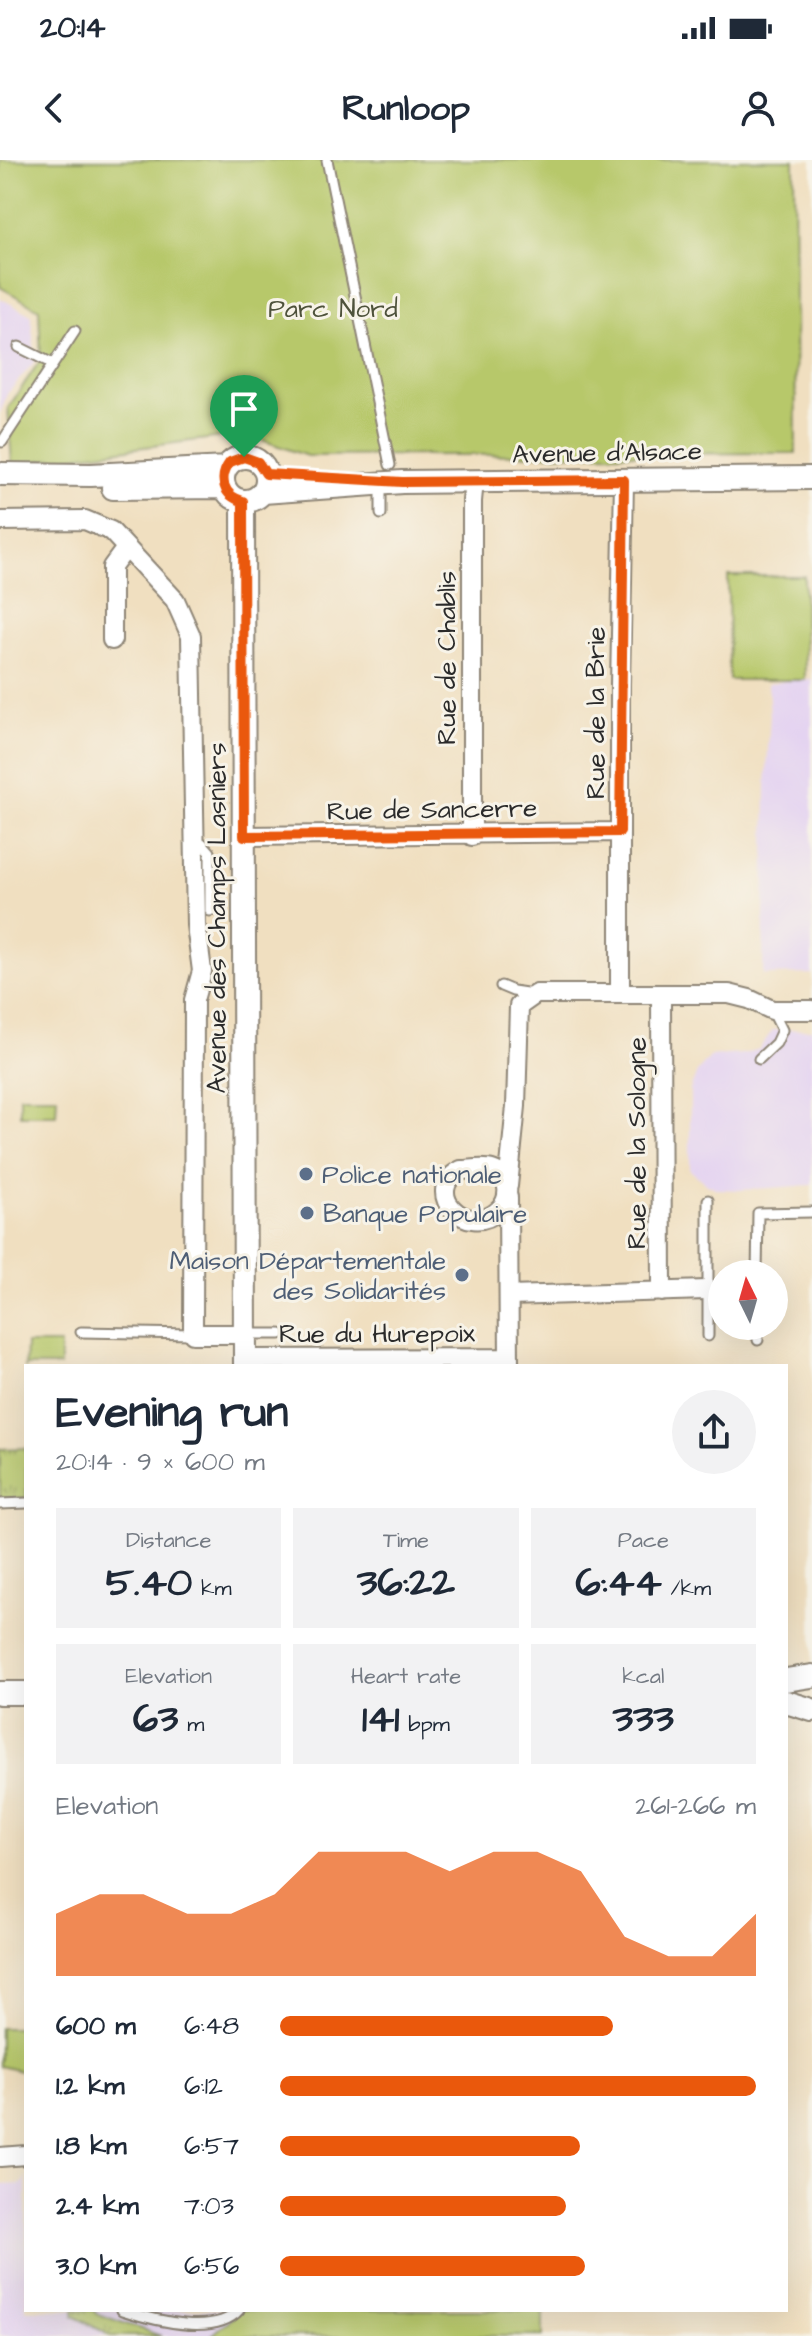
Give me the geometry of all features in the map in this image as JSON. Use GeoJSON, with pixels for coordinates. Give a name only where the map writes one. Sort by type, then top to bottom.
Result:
{"type":"FeatureCollection","features":[{"type":"Feature","properties":{"kind":"street"},"geometry":{"type":"LineString","coordinates":[[244,457],[258,462],[257,489],[231,497],[225,478],[230,462],[244,457]]}},
{"type":"Feature","properties":{"kind":"street"},"geometry":{"type":"LineString","coordinates":[[0,474],[225,478]]}},
{"type":"Feature","properties":{"kind":"street","name":"Avenue d'Alsace"},"geometry":{"type":"LineString","coordinates":[[257,489],[391,477],[474,481],[812,478]]}},
{"type":"Feature","properties":{"kind":"street"},"geometry":{"type":"LineString","coordinates":[[0,490],[225,478]]}},
{"type":"Feature","properties":{"kind":"street","name":"Rue de la Brie"},"geometry":{"type":"LineString","coordinates":[[620,994],[624,480]]}},
{"type":"Feature","properties":{"kind":"street","name":"Rue de Chablis"},"geometry":{"type":"LineString","coordinates":[[472,836],[474,481]]}},
{"type":"Feature","properties":{"kind":"street","name":"Avenue des Champs Lasniers"},"geometry":{"type":"LineString","coordinates":[[245,1362],[244,836],[257,489]]}},
{"type":"Feature","properties":{"kind":"street","name":"Avenue des Champs Lasniers"},"geometry":{"type":"LineString","coordinates":[[0,521],[85,520],[111,531],[175,600],[191,636],[196,925],[202,971],[194,1000],[193,1334]]}},
{"type":"Feature","properties":{"kind":"street"},"geometry":{"type":"LineString","coordinates":[[112,640],[112,567],[126,548]]}},
{"type":"Feature","properties":{"kind":"street","name":"Rue de Sancerre"},"geometry":{"type":"LineString","coordinates":[[244,836],[472,836],[620,832]]}},
{"type":"Feature","properties":{"kind":"street"},"geometry":{"type":"LineString","coordinates":[[509,1362],[508,1192],[516,1106],[519,1006],[536,994],[729,994],[772,1010],[812,1010]]}},
{"type":"Feature","properties":{"kind":"street","name":"Rue de la Sologne"},"geometry":{"type":"LineString","coordinates":[[661,994],[662,1292]]}},
{"type":"Feature","properties":{"kind":"street"},"geometry":{"type":"LineString","coordinates":[[509,1296],[708,1290]]}},
{"type":"Feature","properties":{"kind":"street"},"geometry":{"type":"LineString","coordinates":[[193,1334],[245,1334]]}},
{"type":"Feature","properties":{"kind":"street","name":"Rue du Hurepoix"},"geometry":{"type":"LineString","coordinates":[[245,1362],[509,1362]]}},
{"type":"Feature","properties":{"kind":"street"},"geometry":{"type":"LineString","coordinates":[[788,1680],[812,1676]]}},
{"type":"Feature","properties":{"kind":"street"},"geometry":{"type":"LineString","coordinates":[[0,1693],[24,1693]]}},
{"type":"Feature","properties":{"kind":"street"},"geometry":{"type":"LineString","coordinates":[[788,1703],[812,1710]]}},
{"type":"Feature","properties":{"kind":"street"},"geometry":{"type":"LineString","coordinates":[[0,2157],[24,2155]]}},
{"type":"Feature","properties":{"kind":"lane"},"geometry":{"type":"LineString","coordinates":[[327,160],[391,477],[381,514]]}},
{"type":"Feature","properties":{"kind":"lane"},"geometry":{"type":"LineString","coordinates":[[2,442],[75,331]]}},
{"type":"Feature","properties":{"kind":"lane"},"geometry":{"type":"LineString","coordinates":[[19,347],[53,364]]}},
{"type":"Feature","properties":{"kind":"lane"},"geometry":{"type":"LineString","coordinates":[[195,841],[202,843],[210,852],[210,911]]}},
{"type":"Feature","properties":{"kind":"lane"},"geometry":{"type":"LineString","coordinates":[[501,986],[536,994]]}},
{"type":"Feature","properties":{"kind":"lane"},"geometry":{"type":"LineString","coordinates":[[759,1059],[776,1043],[782,1030],[772,1010]]}},
{"type":"Feature","properties":{"kind":"lane"},"geometry":{"type":"LineString","coordinates":[[708,1200],[712,1260]]}},
{"type":"Feature","properties":{"kind":"lane"},"geometry":{"type":"LineString","coordinates":[[757,1260],[758,1213],[812,1212]]}},
{"type":"Feature","properties":{"kind":"lane"},"geometry":{"type":"LineString","coordinates":[[81,1332],[193,1334]]}},
{"type":"Feature","properties":{"kind":"lane"},"geometry":{"type":"LineString","coordinates":[[245,1334],[280,1334]]}},
{"type":"Feature","properties":{"kind":"lane"},"geometry":{"type":"LineString","coordinates":[[0,1504],[24,1503]]}},
{"type":"Feature","properties":{"kind":"lane"},"geometry":{"type":"LineString","coordinates":[[128,2312],[199,2334],[224,2328],[237,2312]]}},
{"type":"Feature","properties":{"kind":"shaded area"},"geometry":{"type":"Polygon","coordinates":[[[0,298],[31,315],[35,361],[7,394],[0,414],[0,298]]]}},
{"type":"Feature","properties":{"kind":"shaded area"},"geometry":{"type":"Polygon","coordinates":[[[812,679],[812,974],[763,975],[770,715],[768,683],[812,679]]]}},
{"type":"Feature","properties":{"kind":"shaded area"},"geometry":{"type":"Polygon","coordinates":[[[812,1029],[812,1185],[740,1190],[717,1189],[704,1182],[690,1170],[690,1090],[697,1072],[711,1056],[744,1054],[759,1049],[773,1030],[812,1029]]]}},
{"type":"Feature","properties":{"kind":"shaded area"},"geometry":{"type":"Polygon","coordinates":[[[24,2180],[24,2312],[74,2312],[75,2316],[111,2336],[0,2336],[0,2185],[22,2184],[24,2180]]]}},
{"type":"Feature","properties":{"kind":"shaded area"},"geometry":{"type":"Polygon","coordinates":[[[239,2312],[211,2336],[161,2336],[95,2313],[239,2312]]]}},
{"type":"Feature","properties":{"kind":"green space","name":"Parc Nord"},"geometry":{"type":"Polygon","coordinates":[[[0,160],[794,160],[796,453],[307,456],[245,434],[12,464],[8,408],[41,359],[39,309],[0,287],[0,160]]]}},
{"type":"Feature","properties":{"kind":"green space"},"geometry":{"type":"Polygon","coordinates":[[[728,576],[804,576],[805,680],[729,680],[728,576]]]}},
{"type":"Feature","properties":{"kind":"green space"},"geometry":{"type":"Polygon","coordinates":[[[20,1096],[57,1096],[56,1115],[20,1115],[20,1096]]]}},
{"type":"Feature","properties":{"kind":"green space"},"geometry":{"type":"Polygon","coordinates":[[[26,1344],[60,1344],[60,1364],[25,1364],[26,1344]]]}},
{"type":"Feature","properties":{"kind":"green space"},"geometry":{"type":"Polygon","coordinates":[[[24,1448],[24,1498],[0,1498],[0,1449],[24,1448]]]}},
{"type":"Feature","properties":{"kind":"green space"},"geometry":{"type":"Polygon","coordinates":[[[0,2028],[23,2028],[24,2072],[0,2066],[0,2028]]]}},
{"type":"Feature","properties":{"kind":"green space"},"geometry":{"type":"Polygon","coordinates":[[[74,2312],[95,2312],[161,2336],[111,2336],[74,2316],[74,2312]]]}},
{"type":"Feature","properties":{"kind":"green space"},"geometry":{"type":"Polygon","coordinates":[[[239,2312],[543,2312],[543,2336],[211,2336],[239,2312]]]}},
{"type":"Feature","properties":{"kind":"place","name":"Police nationale"},"geometry":{"type":"Point","coordinates":[306,1174]}},
{"type":"Feature","properties":{"kind":"place","name":"Banque Populaire"},"geometry":{"type":"Point","coordinates":[307,1213]}},
{"type":"Feature","properties":{"kind":"place","name":"Maison Départementale des Solidarités"},"geometry":{"type":"Point","coordinates":[462,1275]}},
{"type":"Feature","properties":{"kind":"route"},"geometry":{"type":"LineString","coordinates":[[244,457],[258,462],[266,474],[402,482],[624,480],[620,832],[472,836],[244,836],[243,501],[227,492],[223,474],[230,462],[244,457]]}}]}
